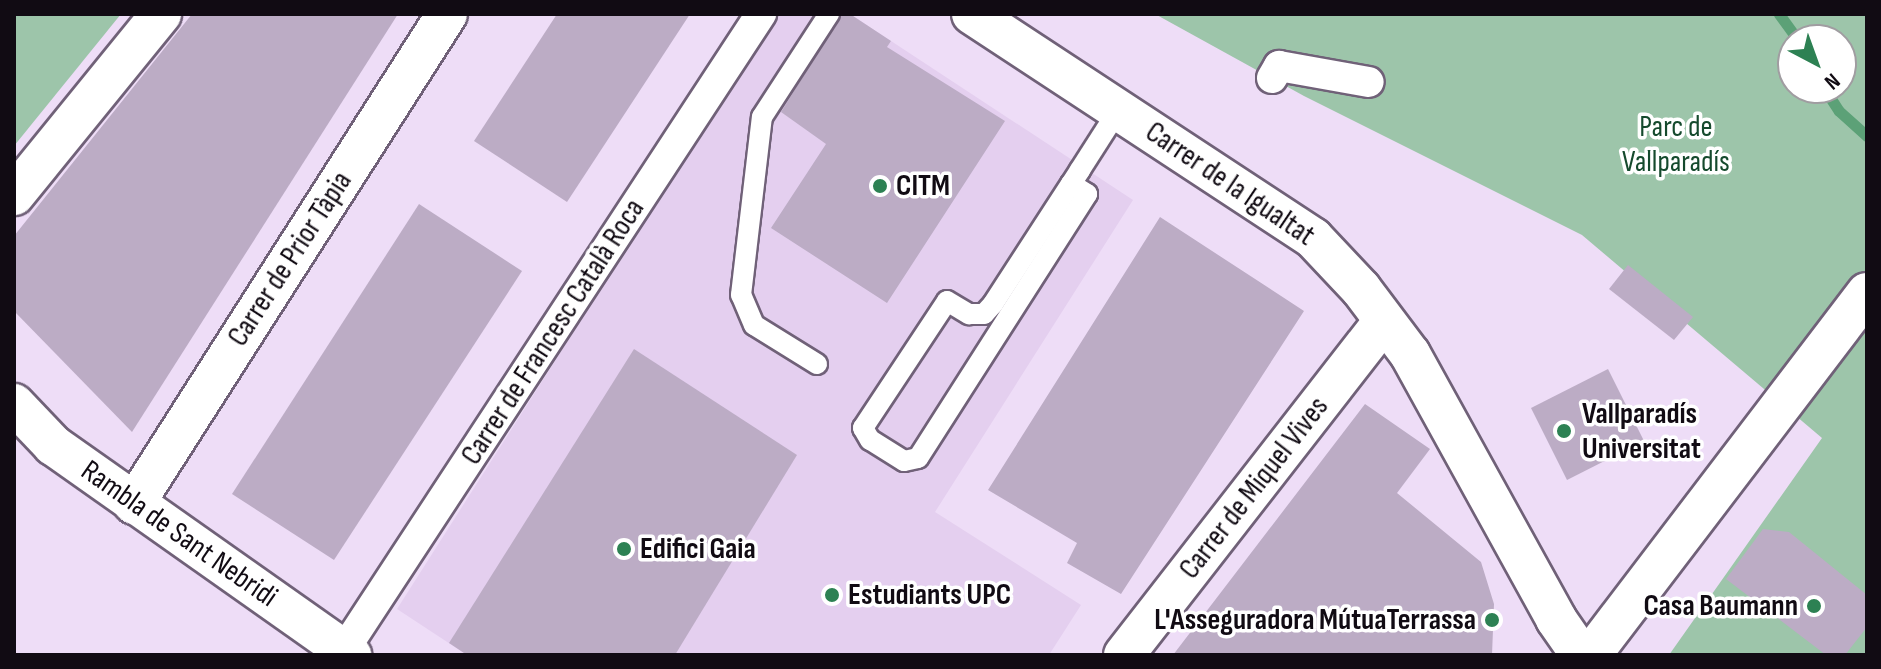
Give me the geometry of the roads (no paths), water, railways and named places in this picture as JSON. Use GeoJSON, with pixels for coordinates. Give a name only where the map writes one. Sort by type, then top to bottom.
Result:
{"type":"FeatureCollection","features":[{"type":"Feature","properties":{"kind":"street"},"geometry":{"type":"LineString","coordinates":[[14,195],[161,14]]}},
{"type":"Feature","properties":{"kind":"street","name":"Carrer de Prior Tàpia"},"geometry":{"type":"LineString","coordinates":[[134,504],[447,14]]}},
{"type":"Feature","properties":{"kind":"street","name":"Carrer de Francesc Català Roca"},"geometry":{"type":"LineString","coordinates":[[348,653],[761,14]]}},
{"type":"Feature","properties":{"kind":"street","name":"Carrer de la Igualtat"},"geometry":{"type":"LineString","coordinates":[[972,14],[1313,238],[1410,354],[1556,619],[1581,655]]}},
{"type":"Feature","properties":{"kind":"street"},"geometry":{"type":"LineString","coordinates":[[1272,78],[1279,66],[1369,82]]}},
{"type":"Feature","properties":{"kind":"street"},"geometry":{"type":"LineString","coordinates":[[1591,655],[1867,293]]}},
{"type":"Feature","properties":{"kind":"street","name":"Carrer de Miquel Vives"},"geometry":{"type":"LineString","coordinates":[[1124,655],[1384,321]]}},
{"type":"Feature","properties":{"kind":"street","name":"Rambla de Sant Nebridi"},"geometry":{"type":"LineString","coordinates":[[14,404],[53,445],[348,653]]}},
{"type":"Feature","properties":{"kind":"lane"},"geometry":{"type":"LineString","coordinates":[[817,364],[754,325],[741,295],[762,117],[829,14]]}},
{"type":"Feature","properties":{"kind":"lane"},"geometry":{"type":"LineString","coordinates":[[1071,184],[1087,194],[918,458],[904,461],[870,440],[863,428],[947,301],[969,314],[984,314],[1119,109]]}},
{"type":"Feature","properties":{"kind":"waterway"},"geometry":{"type":"LineString","coordinates":[[1779,14],[1786,24]]}},
{"type":"Feature","properties":{"kind":"waterway"},"geometry":{"type":"LineString","coordinates":[[1834,104],[1867,136]]}},
{"type":"Feature","properties":{"kind":"place","name":"CITM"},"geometry":{"type":"Point","coordinates":[880,186]}},
{"type":"Feature","properties":{"kind":"place","name":"Vallparadís Universitat"},"geometry":{"type":"Point","coordinates":[1564,431]}},
{"type":"Feature","properties":{"kind":"place","name":"Edifici Gaia"},"geometry":{"type":"Point","coordinates":[624,549]}},
{"type":"Feature","properties":{"kind":"place","name":"Estudiants UPC"},"geometry":{"type":"Point","coordinates":[832,595]}},
{"type":"Feature","properties":{"kind":"place","name":"Casa Baumann"},"geometry":{"type":"Point","coordinates":[1814,606]}},
{"type":"Feature","properties":{"kind":"place","name":"L'Asseguradora MútuaTerrassa"},"geometry":{"type":"Point","coordinates":[1492,620]}},
{"type":"Feature","properties":{"kind":"park label","name":"Parc de Vallparadís"},"geometry":{"type":"Point","coordinates":[1676,144]}}]}
